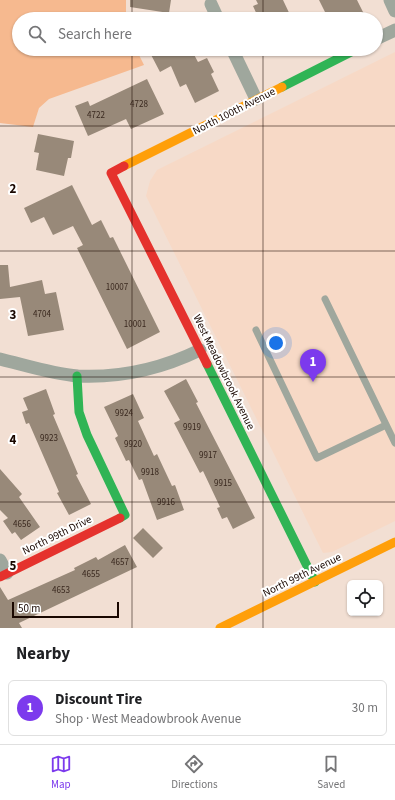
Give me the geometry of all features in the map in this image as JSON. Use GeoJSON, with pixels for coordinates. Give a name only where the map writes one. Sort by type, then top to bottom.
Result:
{"type":"FeatureCollection","features":[{"type":"Feature","properties":{"kind":"street"},"geometry":{"type":"LineString","coordinates":[[390,0],[395,11]]}},
{"type":"Feature","properties":{"kind":"street"},"geometry":{"type":"LineString","coordinates":[[211,4],[215,12]]}},
{"type":"Feature","properties":{"kind":"street"},"geometry":{"type":"LineString","coordinates":[[383,36],[395,30]]}},
{"type":"Feature","properties":{"kind":"street"},"geometry":{"type":"LineString","coordinates":[[235,56],[256,99]]}},
{"type":"Feature","properties":{"kind":"street","name":"North 100th Avenue"},"geometry":{"type":"LineString","coordinates":[[111,173],[342,56]]}},
{"type":"Feature","properties":{"kind":"street","name":"West Meadowbrook Avenue"},"geometry":{"type":"LineString","coordinates":[[111,173],[315,582]]}},
{"type":"Feature","properties":{"kind":"street"},"geometry":{"type":"LineString","coordinates":[[0,359],[77,376],[106,376],[149,369],[173,363],[200,350]]}},
{"type":"Feature","properties":{"kind":"street","name":"North 99th Drive"},"geometry":{"type":"LineString","coordinates":[[4,575],[126,515],[87,435],[79,412],[77,376]]}},
{"type":"Feature","properties":{"kind":"street","name":"North 99th Avenue"},"geometry":{"type":"LineString","coordinates":[[220,628],[395,542]]}},
{"type":"Feature","properties":{"kind":"street"},"geometry":{"type":"LineString","coordinates":[[0,560],[4,575]]}},
{"type":"Feature","properties":{"kind":"lane"},"geometry":{"type":"LineString","coordinates":[[324,299],[395,443]]}},
{"type":"Feature","properties":{"kind":"lane"},"geometry":{"type":"LineString","coordinates":[[256,330],[317,458],[386,425]]}},
{"type":"Feature","properties":{"kind":"shaded area"},"geometry":{"type":"Polygon","coordinates":[[[0,0],[126,0],[126,12],[12,12],[12,56],[140,56],[144,65],[49,99],[39,108],[33,127],[0,123],[0,0]]]}},
{"type":"Feature","properties":{"kind":"shaded area"},"geometry":{"type":"Polygon","coordinates":[[[395,52],[395,521],[332,552],[323,553],[146,196],[150,181],[157,170],[395,52]]]}},
{"type":"Feature","properties":{"kind":"building"},"geometry":{"type":"Polygon","coordinates":[[[130,0],[171,0],[169,12],[130,7],[130,0]]]}},
{"type":"Feature","properties":{"kind":"building"},"geometry":{"type":"Polygon","coordinates":[[[256,0],[283,0],[289,12],[256,12],[253,6],[258,4],[256,0]]]}},
{"type":"Feature","properties":{"kind":"building"},"geometry":{"type":"Polygon","coordinates":[[[319,0],[357,0],[363,12],[325,12],[319,0]]]}},
{"type":"Feature","properties":{"kind":"building"},"geometry":{"type":"Polygon","coordinates":[[[152,56],[195,56],[198,62],[207,58],[214,72],[211,74],[219,91],[195,103],[186,84],[180,87],[171,66],[160,72],[152,56]]]}},
{"type":"Feature","properties":{"kind":"building"},"geometry":{"type":"Polygon","coordinates":[[[147,79],[164,114],[131,129],[126,119],[88,136],[75,106],[88,101],[90,106],[147,79]]]}},
{"type":"Feature","properties":{"kind":"building"},"geometry":{"type":"Polygon","coordinates":[[[38,134],[74,141],[71,158],[68,158],[64,176],[36,170],[39,153],[34,152],[38,134]]]}},
{"type":"Feature","properties":{"kind":"building"},"geometry":{"type":"Polygon","coordinates":[[[72,185],[92,225],[101,220],[110,238],[113,237],[160,332],[127,349],[77,248],[83,245],[73,226],[53,235],[44,217],[31,223],[24,208],[72,185]]]}},
{"type":"Feature","properties":{"kind":"building"},"geometry":{"type":"Polygon","coordinates":[[[0,265],[8,265],[10,287],[42,280],[45,294],[56,292],[64,330],[28,336],[20,297],[0,299],[0,265]]]}},
{"type":"Feature","properties":{"kind":"building"},"geometry":{"type":"Polygon","coordinates":[[[186,379],[198,402],[196,403],[255,518],[233,529],[227,517],[222,519],[217,508],[220,507],[203,471],[200,473],[174,423],[180,420],[164,391],[186,379]]]}},
{"type":"Feature","properties":{"kind":"building"},"geometry":{"type":"Polygon","coordinates":[[[46,389],[55,414],[53,415],[78,474],[76,475],[91,504],[69,515],[57,493],[59,492],[29,423],[26,424],[22,412],[28,410],[23,398],[46,389]]]}},
{"type":"Feature","properties":{"kind":"building"},"geometry":{"type":"Polygon","coordinates":[[[133,394],[144,418],[138,421],[154,456],[157,454],[172,486],[175,485],[184,510],[157,520],[142,479],[139,480],[129,460],[126,461],[115,438],[118,436],[104,407],[133,394]]]}},
{"type":"Feature","properties":{"kind":"building"},"geometry":{"type":"Polygon","coordinates":[[[0,469],[22,494],[19,497],[40,527],[21,540],[15,532],[12,534],[3,521],[8,518],[0,510],[0,469]]]}},
{"type":"Feature","properties":{"kind":"building"},"geometry":{"type":"Polygon","coordinates":[[[143,528],[163,548],[153,558],[133,538],[143,528]]]}},
{"type":"Feature","properties":{"kind":"building"},"geometry":{"type":"Polygon","coordinates":[[[125,545],[137,567],[19,623],[22,628],[0,628],[0,587],[8,600],[75,570],[74,568],[96,557],[98,560],[125,545]]]}},
{"type":"Feature","properties":{"kind":"traffic: fast"},"geometry":{"type":"LineString","coordinates":[[282,87],[343,56]]}},
{"type":"Feature","properties":{"kind":"traffic: fast"},"geometry":{"type":"LineString","coordinates":[[207,364],[315,582]]}},
{"type":"Feature","properties":{"kind":"traffic: fast"},"geometry":{"type":"LineString","coordinates":[[77,376],[79,412],[87,435],[125,515],[120,518]]}},
{"type":"Feature","properties":{"kind":"traffic: slow"},"geometry":{"type":"LineString","coordinates":[[124,166],[282,87]]}},
{"type":"Feature","properties":{"kind":"traffic: slow"},"geometry":{"type":"LineString","coordinates":[[220,628],[395,542]]}},
{"type":"Feature","properties":{"kind":"traffic: jam"},"geometry":{"type":"LineString","coordinates":[[124,166],[111,173],[207,364]]}},
{"type":"Feature","properties":{"kind":"traffic: jam"},"geometry":{"type":"LineString","coordinates":[[0,577],[120,518]]}},
{"type":"Feature","properties":{"kind":"place","name":"Discount Tire"},"geometry":{"type":"Point","coordinates":[313,382]}}]}
